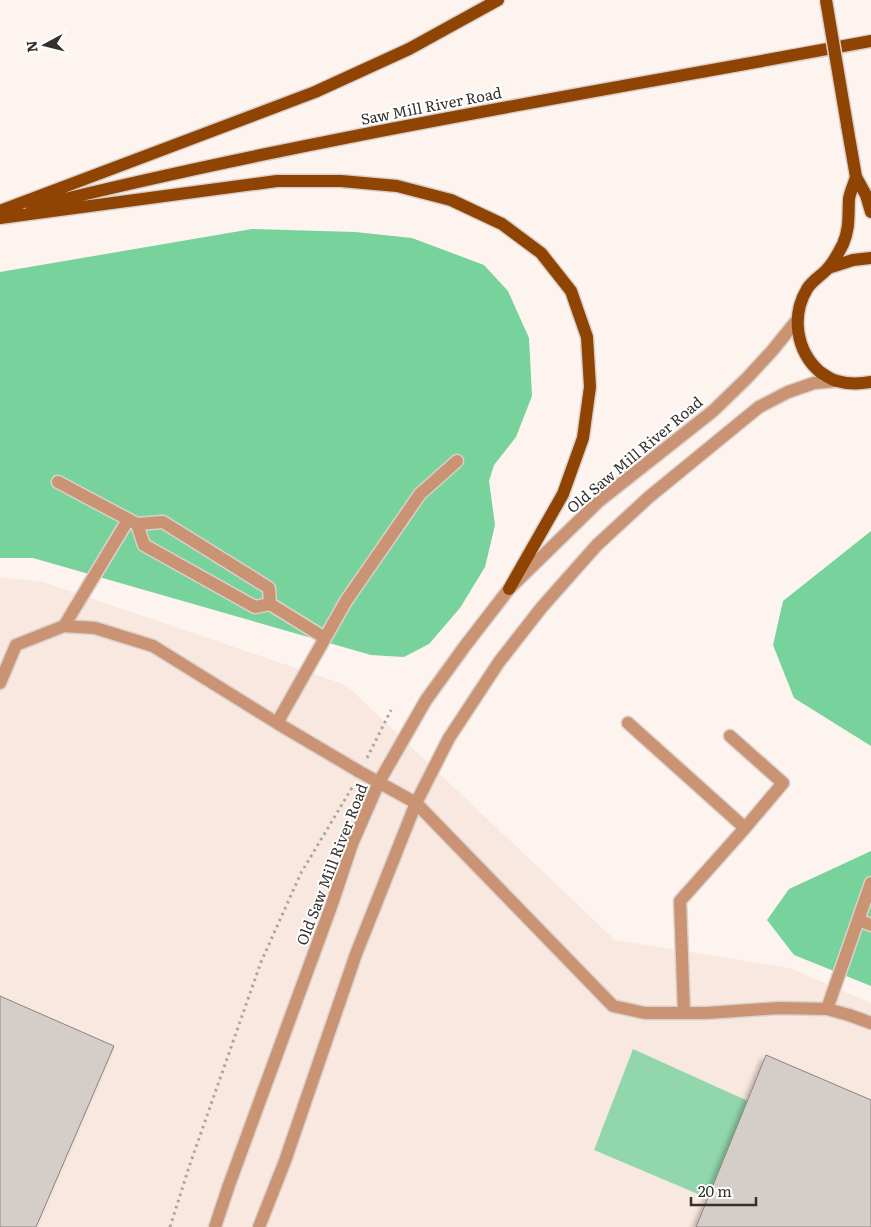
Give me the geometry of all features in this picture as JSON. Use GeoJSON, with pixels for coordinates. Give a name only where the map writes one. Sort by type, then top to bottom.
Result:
{"type":"FeatureCollection","features":[{"type":"Feature","properties":{"kind":"main road"},"geometry":{"type":"LineString","coordinates":[[0,211],[315,92],[410,49],[498,0]]}},
{"type":"Feature","properties":{"kind":"main road"},"geometry":{"type":"LineString","coordinates":[[826,0],[856,177],[866,195],[871,212]]}},
{"type":"Feature","properties":{"kind":"main road","name":"Saw Mill River Road"},"geometry":{"type":"LineString","coordinates":[[0,217],[209,167],[421,123],[871,42]]}},
{"type":"Feature","properties":{"kind":"main road","name":"Old Saw Mill River Road"},"geometry":{"type":"LineString","coordinates":[[797,320],[801,302],[808,288],[828,268],[844,243],[849,221],[849,198],[856,177]]}},
{"type":"Feature","properties":{"kind":"main road"},"geometry":{"type":"LineString","coordinates":[[0,217],[277,181],[341,181],[397,186],[451,200],[502,224],[541,253],[571,291],[587,337],[590,387],[583,438],[563,494],[509,589]]}},
{"type":"Feature","properties":{"kind":"main road"},"geometry":{"type":"LineString","coordinates":[[828,268],[852,260],[871,258]]}},
{"type":"Feature","properties":{"kind":"main road"},"geometry":{"type":"LineString","coordinates":[[797,320],[803,351],[811,364],[823,374],[836,381],[852,383],[871,382]]}},
{"type":"Feature","properties":{"kind":"street","name":"Old Saw Mill River Road"},"geometry":{"type":"LineString","coordinates":[[215,1227],[352,844],[379,782],[426,700],[509,589],[599,501],[713,410],[746,379],[797,320]]}},
{"type":"Feature","properties":{"kind":"street"},"geometry":{"type":"LineString","coordinates":[[259,1227],[285,1161],[356,954],[416,803],[449,738],[499,662],[542,607],[597,544],[649,498],[759,407],[788,392],[814,383],[836,381]]}},
{"type":"Feature","properties":{"kind":"street"},"geometry":{"type":"LineString","coordinates":[[277,723],[346,601],[420,494],[458,461]]}},
{"type":"Feature","properties":{"kind":"street"},"geometry":{"type":"LineString","coordinates":[[58,482],[133,522],[163,522],[269,588],[270,604]]}},
{"type":"Feature","properties":{"kind":"street"},"geometry":{"type":"LineString","coordinates":[[133,522],[144,545],[255,607],[270,604],[325,638]]}},
{"type":"Feature","properties":{"kind":"street"},"geometry":{"type":"LineString","coordinates":[[64,626],[133,522]]}},
{"type":"Feature","properties":{"kind":"street"},"geometry":{"type":"LineString","coordinates":[[0,682],[16,645],[64,626],[95,628],[153,646],[277,723],[416,803],[613,1006],[645,1013],[706,1013],[779,1008],[827,1009],[871,1023]]}},
{"type":"Feature","properties":{"kind":"street"},"geometry":{"type":"LineString","coordinates":[[628,723],[745,828]]}},
{"type":"Feature","properties":{"kind":"street"},"geometry":{"type":"LineString","coordinates":[[684,1013],[680,901],[783,783],[730,736]]}},
{"type":"Feature","properties":{"kind":"street"},"geometry":{"type":"LineString","coordinates":[[827,1009],[871,882]]}},
{"type":"Feature","properties":{"kind":"street"},"geometry":{"type":"LineString","coordinates":[[858,920],[871,925]]}},
{"type":"Feature","properties":{"kind":"path"},"geometry":{"type":"LineString","coordinates":[[170,1227],[192,1158],[262,962],[301,873],[360,772],[391,710]]}},
{"type":"Feature","properties":{"kind":"shaded area"},"geometry":{"type":"Polygon","coordinates":[[[0,577],[43,582],[346,685],[615,940],[790,968],[871,1003],[871,1227],[0,1227],[0,577]]]}},
{"type":"Feature","properties":{"kind":"green space"},"geometry":{"type":"Polygon","coordinates":[[[252,229],[355,232],[412,238],[484,265],[508,291],[529,338],[532,396],[516,437],[494,465],[489,481],[495,525],[485,567],[460,608],[429,644],[404,657],[371,655],[33,558],[0,558],[0,272],[252,229]]]}},
{"type":"Feature","properties":{"kind":"green space"},"geometry":{"type":"Polygon","coordinates":[[[871,531],[871,746],[794,698],[773,645],[783,601],[871,531]]]}},
{"type":"Feature","properties":{"kind":"green space"},"geometry":{"type":"Polygon","coordinates":[[[871,851],[871,986],[794,955],[767,920],[789,889],[871,851]]]}},
{"type":"Feature","properties":{"kind":"green space"},"geometry":{"type":"Polygon","coordinates":[[[633,1049],[750,1102],[712,1200],[594,1150],[633,1049]]]}},
{"type":"Feature","properties":{"kind":"building"},"geometry":{"type":"Polygon","coordinates":[[[0,996],[114,1046],[36,1227],[0,1227],[0,996]]]}},
{"type":"Feature","properties":{"kind":"building"},"geometry":{"type":"Polygon","coordinates":[[[766,1055],[871,1100],[871,1227],[696,1227],[766,1055]]]}}]}
